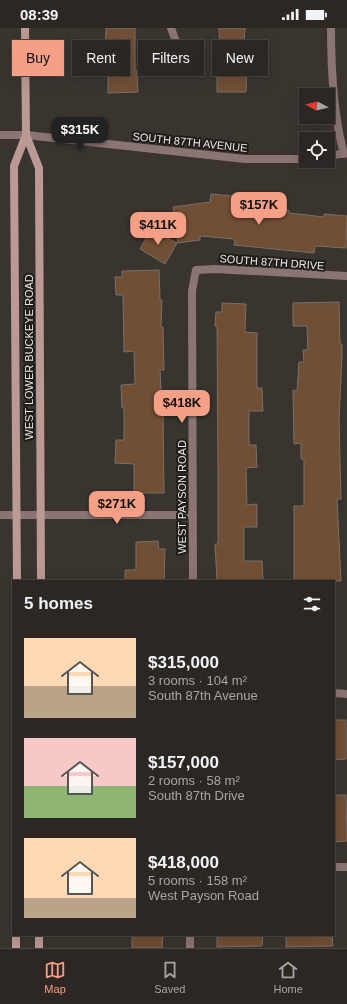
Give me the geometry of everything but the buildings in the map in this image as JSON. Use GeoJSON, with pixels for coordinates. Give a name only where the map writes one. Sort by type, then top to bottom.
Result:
{"type":"FeatureCollection","features":[{"type":"Feature","properties":{"kind":"main road","name":"WEST LOWER BUCKEYE ROAD"},"geometry":{"type":"LineString","coordinates":[[25,28],[26,135],[39,168],[41,580]]}},
{"type":"Feature","properties":{"kind":"main road","name":"WEST LOWER BUCKEYE ROAD"},"geometry":{"type":"LineString","coordinates":[[17,580],[14,166],[26,135]]}},
{"type":"Feature","properties":{"kind":"main road"},"geometry":{"type":"LineString","coordinates":[[16,936],[16,948]]}},
{"type":"Feature","properties":{"kind":"main road"},"geometry":{"type":"LineString","coordinates":[[39,948],[40,936]]}},
{"type":"Feature","properties":{"kind":"street"},"geometry":{"type":"LineString","coordinates":[[170,28],[175,40]]}},
{"type":"Feature","properties":{"kind":"street"},"geometry":{"type":"LineString","coordinates":[[331,28],[331,56],[339,134],[346,154],[335,155]]}},
{"type":"Feature","properties":{"kind":"street","name":"SOUTH 87TH AVENUE"},"geometry":{"type":"LineString","coordinates":[[0,135],[26,135],[245,159],[299,159]]}},
{"type":"Feature","properties":{"kind":"street","name":"SOUTH 87TH DRIVE"},"geometry":{"type":"LineString","coordinates":[[196,270],[215,269],[347,276]]}},
{"type":"Feature","properties":{"kind":"street","name":"WEST PAYSON ROAD"},"geometry":{"type":"LineString","coordinates":[[193,580],[192,291],[196,270]]}},
{"type":"Feature","properties":{"kind":"street"},"geometry":{"type":"LineString","coordinates":[[0,515],[193,515]]}},
{"type":"Feature","properties":{"kind":"street"},"geometry":{"type":"LineString","coordinates":[[335,694],[347,694]]}},
{"type":"Feature","properties":{"kind":"street"},"geometry":{"type":"LineString","coordinates":[[335,867],[347,867]]}},
{"type":"Feature","properties":{"kind":"street"},"geometry":{"type":"LineString","coordinates":[[190,936],[190,948]]}}]}
